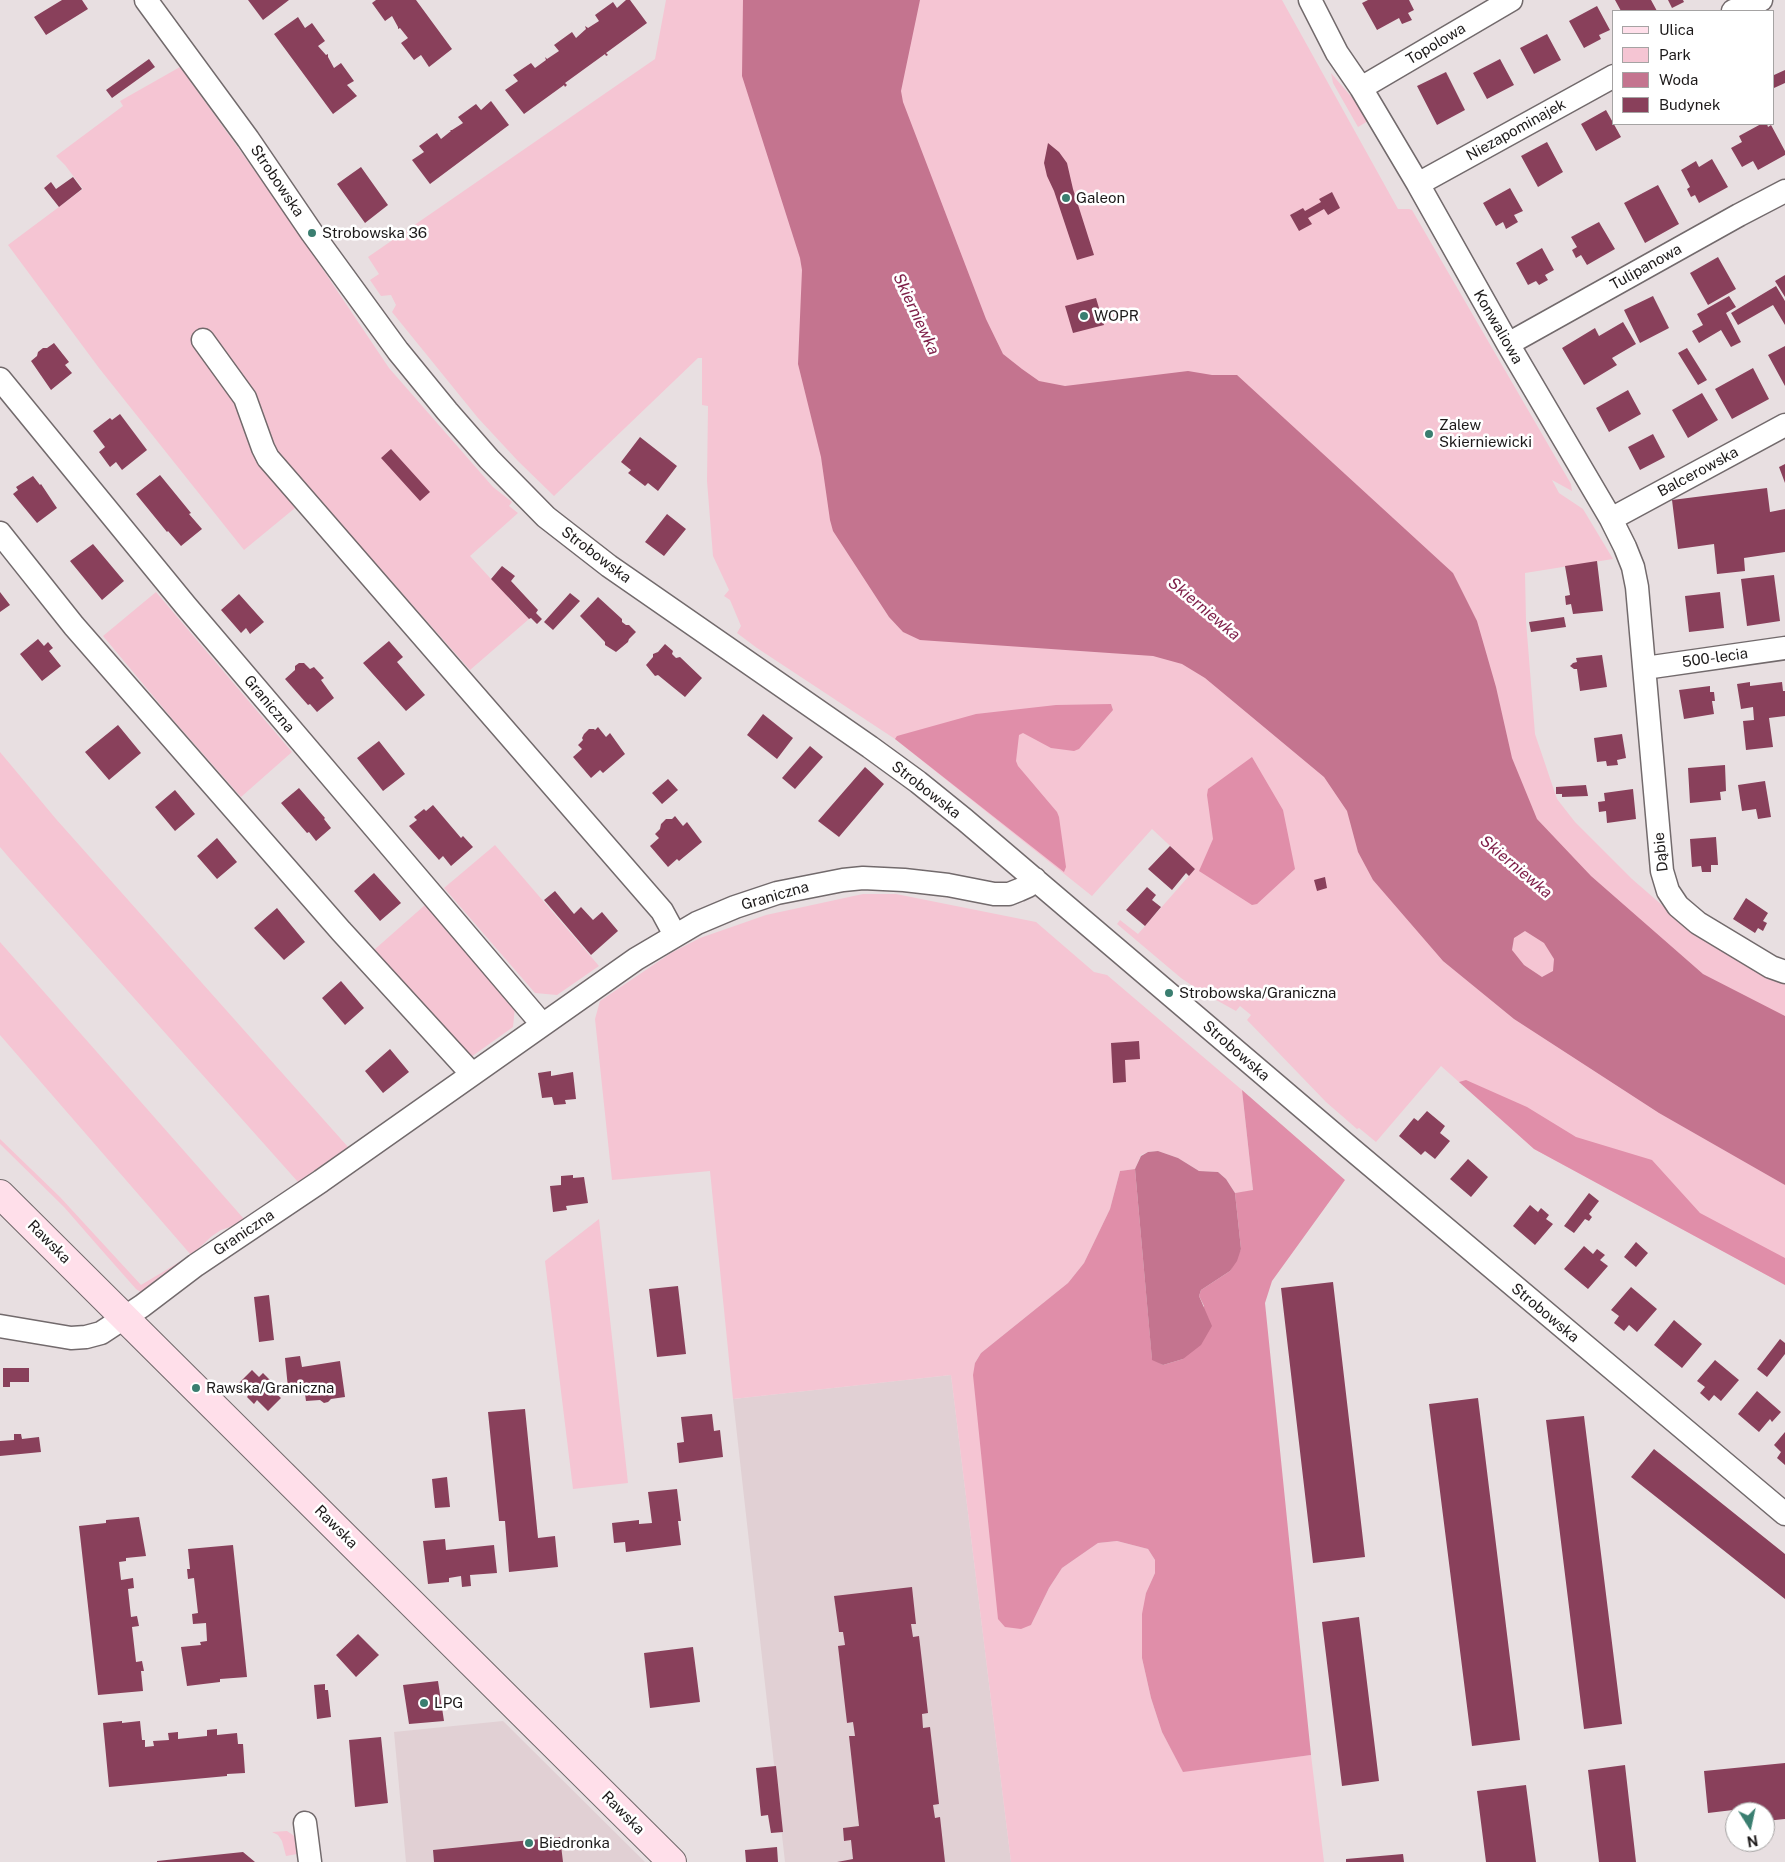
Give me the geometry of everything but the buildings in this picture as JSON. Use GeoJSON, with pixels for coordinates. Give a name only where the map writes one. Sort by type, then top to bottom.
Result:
{"type":"FeatureCollection","features":[{"type":"Feature","properties":{"kind":"street","name":"Strobowska"},"geometry":{"type":"LineString","coordinates":[[146,0],[248,139],[312,233],[398,351],[489,459],[546,517],[609,566],[918,782],[1785,1514]]}},
{"type":"Feature","properties":{"kind":"street","name":"Konwaliowa"},"geometry":{"type":"LineString","coordinates":[[1310,0],[1337,53],[1361,88],[1418,184],[1508,344],[1611,519],[1633,568],[1645,668]]}},
{"type":"Feature","properties":{"kind":"street","name":"Topolowa"},"geometry":{"type":"LineString","coordinates":[[1361,88],[1511,0]]}},
{"type":"Feature","properties":{"kind":"street"},"geometry":{"type":"LineString","coordinates":[[1736,10],[1761,0]]}},
{"type":"Feature","properties":{"kind":"street","name":"Niezapominajek"},"geometry":{"type":"LineString","coordinates":[[1418,184],[1612,77]]}},
{"type":"Feature","properties":{"kind":"street","name":"Tulipanowa"},"geometry":{"type":"LineString","coordinates":[[1508,344],[1785,191]]}},
{"type":"Feature","properties":{"kind":"street"},"geometry":{"type":"LineString","coordinates":[[203,340],[245,398],[268,458],[662,910],[675,935]]}},
{"type":"Feature","properties":{"kind":"street","name":"Graniczna"},"geometry":{"type":"LineString","coordinates":[[0,379],[192,614],[542,1024]]}},
{"type":"Feature","properties":{"kind":"street","name":"Balcerowska"},"geometry":{"type":"LineString","coordinates":[[1611,519],[1785,425]]}},
{"type":"Feature","properties":{"kind":"street"},"geometry":{"type":"LineString","coordinates":[[0,533],[80,634],[341,931],[472,1074]]}},
{"type":"Feature","properties":{"kind":"street","name":"500-lecia"},"geometry":{"type":"LineString","coordinates":[[1645,668],[1785,648]]}},
{"type":"Feature","properties":{"kind":"street","name":"Dąbie"},"geometry":{"type":"LineString","coordinates":[[1645,668],[1662,871],[1668,891],[1678,906],[1698,923],[1772,967],[1785,972]]}},
{"type":"Feature","properties":{"kind":"street","name":"Graniczna"},"geometry":{"type":"LineString","coordinates":[[0,1326],[71,1338],[100,1334],[125,1318],[196,1265],[321,1181],[636,959],[697,923],[776,893],[822,883],[863,878],[904,880],[948,885],[994,894],[1009,894],[1028,886],[1035,879]]}},
{"type":"Feature","properties":{"kind":"street","name":"Rawska"},"geometry":{"type":"LineString","coordinates":[[0,1194],[672,1862]]}},
{"type":"Feature","properties":{"kind":"street"},"geometry":{"type":"LineString","coordinates":[[306,1823],[310,1862]]}},
{"type":"Feature","properties":{"kind":"shaded area"},"geometry":{"type":"Polygon","coordinates":[[[1111,704],[1113,710],[1079,749],[1074,751],[1051,748],[1023,733],[1019,735],[1016,761],[1018,766],[1057,812],[1059,817],[1066,867],[1064,872],[895,739],[897,736],[976,714],[1056,705],[1111,704]]]}},
{"type":"Feature","properties":{"kind":"shaded area"},"geometry":{"type":"Polygon","coordinates":[[[1252,757],[1283,810],[1295,869],[1257,904],[1252,905],[1199,871],[1213,839],[1207,795],[1208,789],[1252,757]]]}},
{"type":"Feature","properties":{"kind":"shaded area"},"geometry":{"type":"Polygon","coordinates":[[[1466,1080],[1527,1107],[1576,1137],[1652,1160],[1700,1213],[1785,1258],[1785,1285],[1534,1149],[1459,1082],[1466,1080]]]}},
{"type":"Feature","properties":{"kind":"shaded area"},"geometry":{"type":"Polygon","coordinates":[[[1242,1090],[1345,1180],[1272,1281],[1265,1303],[1311,1755],[1183,1772],[1162,1732],[1151,1698],[1142,1658],[1142,1614],[1146,1593],[1155,1573],[1155,1560],[1148,1549],[1117,1541],[1098,1543],[1062,1568],[1049,1588],[1031,1625],[1021,1629],[1005,1627],[998,1619],[973,1375],[975,1363],[981,1353],[1068,1283],[1084,1263],[1110,1209],[1120,1171],[1135,1169],[1152,1359],[1163,1365],[1183,1359],[1204,1306],[1199,1296],[1201,1290],[1230,1271],[1241,1249],[1235,1193],[1253,1190],[1242,1090]]]}},
{"type":"Feature","properties":{"kind":"shaded area"},"geometry":{"type":"Polygon","coordinates":[[[951,1375],[1011,1862],[785,1862],[733,1399],[951,1375]]]}},
{"type":"Feature","properties":{"kind":"shaded area"},"geometry":{"type":"Polygon","coordinates":[[[503,1721],[645,1862],[406,1862],[394,1732],[503,1721]]]}},
{"type":"Feature","properties":{"kind":"green space"},"geometry":{"type":"Polygon","coordinates":[[[666,0],[1282,0],[1398,209],[1412,210],[1571,484],[1572,491],[1552,480],[1559,493],[1583,509],[1613,559],[1525,573],[1526,621],[1535,734],[1557,799],[1575,822],[1632,879],[1677,918],[1772,980],[1785,984],[1785,1285],[1534,1149],[1441,1066],[1376,1142],[1359,1128],[1357,1129],[1326,1102],[1247,1020],[1251,1015],[1240,1006],[1236,1011],[1200,991],[1181,978],[1117,924],[1120,920],[1138,934],[1195,869],[1152,829],[1092,896],[895,739],[737,633],[741,626],[730,600],[724,596],[729,590],[713,556],[707,481],[708,406],[702,405],[702,358],[698,358],[554,496],[478,418],[392,312],[396,305],[391,295],[381,296],[370,280],[379,274],[368,257],[655,59],[666,0]]]}},
{"type":"Feature","properties":{"kind":"green space"},"geometry":{"type":"Polygon","coordinates":[[[180,67],[285,213],[389,368],[493,487],[512,502],[509,506],[518,513],[470,556],[491,579],[504,589],[509,599],[529,619],[470,670],[323,504],[315,502],[296,503],[293,505],[295,508],[244,550],[99,368],[8,245],[83,189],[56,156],[123,106],[120,101],[180,67]]]}},
{"type":"Feature","properties":{"kind":"green space"},"geometry":{"type":"Polygon","coordinates":[[[1331,73],[1360,107],[1368,121],[1358,127],[1333,83],[1331,73]]]}},
{"type":"Feature","properties":{"kind":"green space"},"geometry":{"type":"Polygon","coordinates":[[[156,592],[292,752],[241,797],[103,636],[156,592]]]}},
{"type":"Feature","properties":{"kind":"green space"},"geometry":{"type":"Polygon","coordinates":[[[0,752],[56,819],[348,1147],[298,1182],[11,860],[0,847],[0,752]]]}},
{"type":"Feature","properties":{"kind":"green space"},"geometry":{"type":"Polygon","coordinates":[[[495,845],[599,966],[557,995],[535,993],[444,888],[495,845]]]}},
{"type":"Feature","properties":{"kind":"green space"},"geometry":{"type":"Polygon","coordinates":[[[863,894],[896,894],[1036,922],[1094,972],[1107,975],[1242,1090],[1253,1191],[1235,1193],[1226,1179],[1218,1172],[1199,1171],[1178,1158],[1158,1151],[1141,1155],[1135,1169],[1120,1171],[1110,1209],[1084,1263],[1068,1283],[981,1353],[975,1363],[1031,1625],[1049,1588],[1062,1568],[1098,1543],[1117,1541],[1148,1549],[1155,1560],[1155,1573],[1146,1593],[1142,1658],[1151,1698],[1162,1732],[1183,1771],[1311,1755],[1324,1862],[1011,1862],[951,1375],[733,1399],[710,1171],[612,1180],[595,1019],[600,1001],[671,953],[700,938],[766,915],[863,894]]]}},
{"type":"Feature","properties":{"kind":"green space"},"geometry":{"type":"Polygon","coordinates":[[[425,905],[515,1007],[513,1027],[471,1057],[374,950],[425,905]]]}},
{"type":"Feature","properties":{"kind":"green space"},"geometry":{"type":"Polygon","coordinates":[[[0,942],[244,1219],[212,1236],[195,1254],[142,1293],[136,1289],[64,1207],[0,1144],[0,1139],[60,1197],[141,1285],[191,1255],[0,1035],[0,942]]]}},
{"type":"Feature","properties":{"kind":"green space"},"geometry":{"type":"Polygon","coordinates":[[[599,1219],[628,1483],[573,1489],[545,1261],[599,1219]]]}},
{"type":"Feature","properties":{"kind":"green space"},"geometry":{"type":"Polygon","coordinates":[[[287,1831],[296,1837],[299,1853],[297,1854],[286,1856],[282,1841],[278,1835],[272,1832],[287,1831]]]}},
{"type":"Feature","properties":{"kind":"water","name":"Skierniewka"},"geometry":{"type":"Polygon","coordinates":[[[743,0],[920,0],[901,91],[903,102],[986,319],[1003,354],[1039,381],[1065,386],[1188,371],[1212,375],[1237,375],[1453,573],[1477,621],[1496,687],[1512,758],[1537,819],[1591,876],[1703,974],[1785,1016],[1785,1185],[1659,1113],[1514,1019],[1443,961],[1373,880],[1358,852],[1347,811],[1324,777],[1205,678],[1182,664],[1153,656],[920,640],[903,632],[889,617],[833,531],[821,457],[798,364],[802,270],[800,258],[742,76],[743,0]],[[1525,931],[1514,938],[1512,950],[1524,965],[1542,977],[1553,971],[1554,959],[1544,943],[1525,931]]]}},
{"type":"Feature","properties":{"kind":"water"},"geometry":{"type":"Polygon","coordinates":[[[1158,1151],[1178,1158],[1199,1171],[1218,1172],[1226,1179],[1235,1193],[1241,1249],[1237,1261],[1230,1271],[1201,1290],[1199,1296],[1212,1326],[1201,1345],[1183,1359],[1163,1365],[1152,1360],[1135,1169],[1141,1156],[1148,1152],[1158,1151]]]}},
{"type":"Feature","properties":{"kind":"place","name":"Galeon"},"geometry":{"type":"Point","coordinates":[1066,198]}},
{"type":"Feature","properties":{"kind":"place","name":"Strobowska 36"},"geometry":{"type":"Point","coordinates":[312,233]}},
{"type":"Feature","properties":{"kind":"place","name":"WOPR"},"geometry":{"type":"Point","coordinates":[1084,316]}},
{"type":"Feature","properties":{"kind":"place","name":"Zalew Skierniewicki"},"geometry":{"type":"Point","coordinates":[1429,434]}},
{"type":"Feature","properties":{"kind":"place","name":"Strobowska/Graniczna"},"geometry":{"type":"Point","coordinates":[1169,993]}},
{"type":"Feature","properties":{"kind":"place","name":"Rawska/Graniczna"},"geometry":{"type":"Point","coordinates":[196,1388]}},
{"type":"Feature","properties":{"kind":"place","name":"LPG"},"geometry":{"type":"Point","coordinates":[424,1703]}},
{"type":"Feature","properties":{"kind":"place","name":"Biedronka"},"geometry":{"type":"Point","coordinates":[529,1843]}}]}
